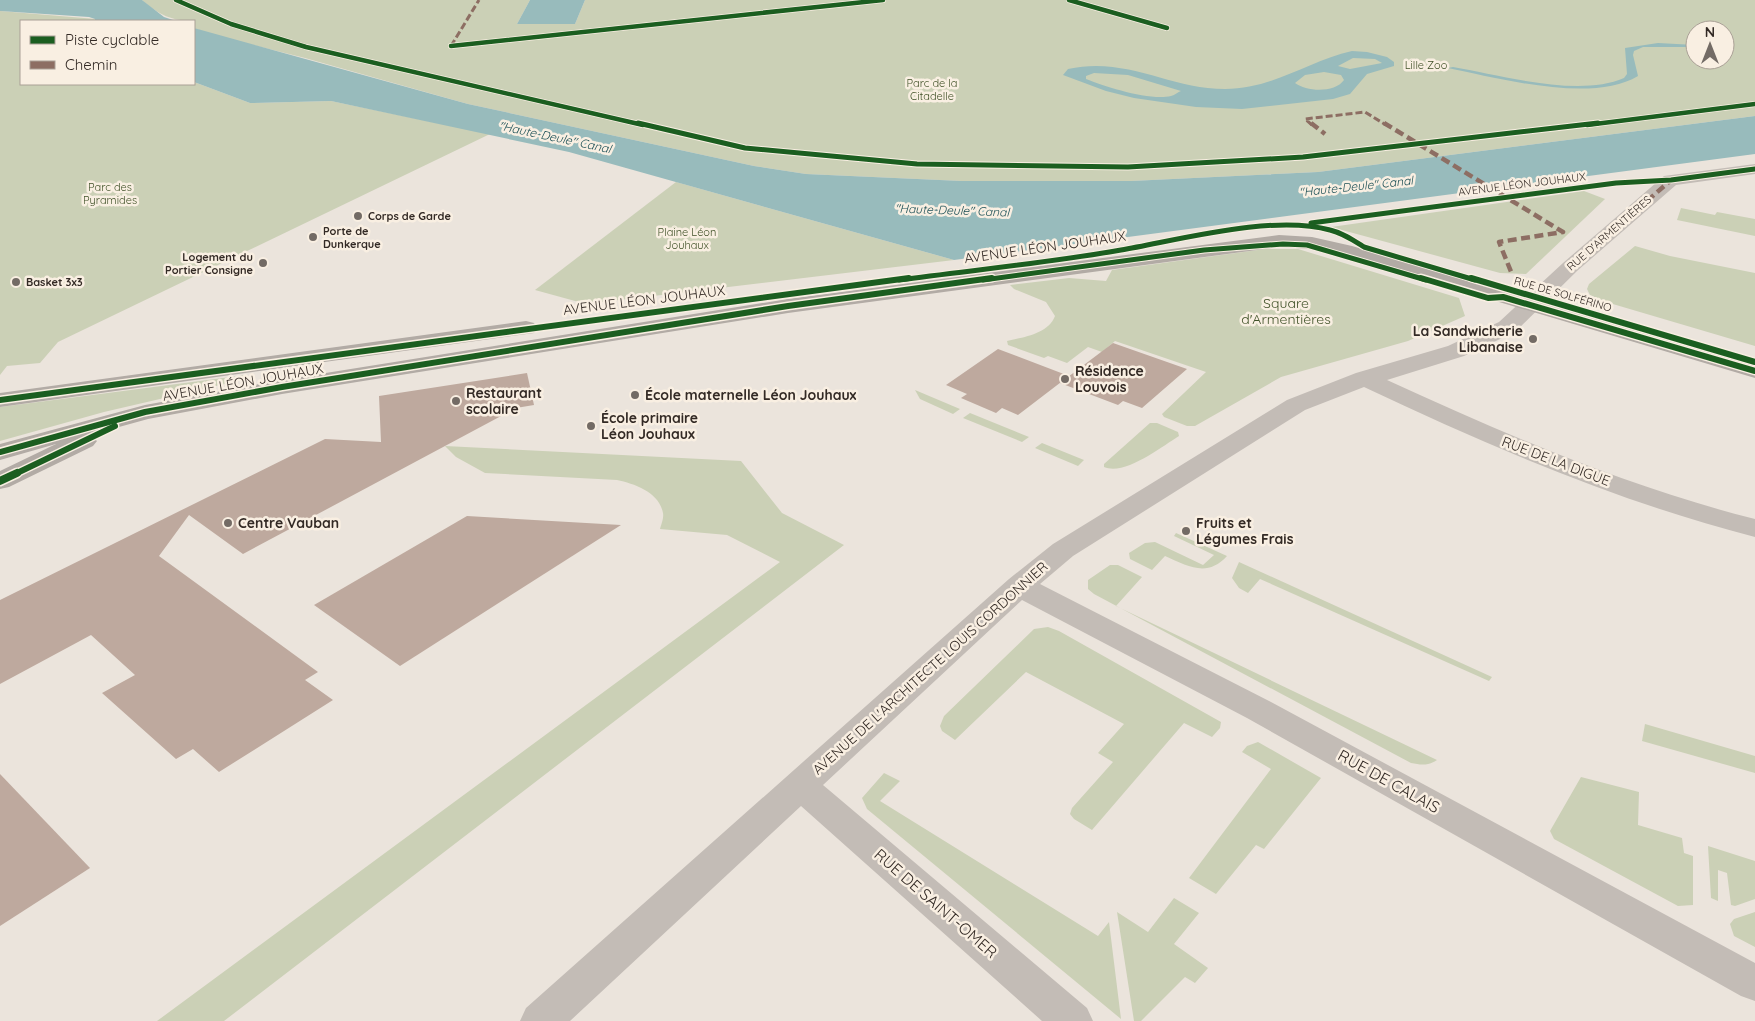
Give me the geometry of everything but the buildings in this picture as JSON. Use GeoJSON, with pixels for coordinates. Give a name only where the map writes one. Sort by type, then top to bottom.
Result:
{"type":"FeatureCollection","features":[{"type":"Feature","properties":{"kind":"main road","name":"AVENUE LÉON JOUHAUX"},"geometry":{"type":"LineString","coordinates":[[0,400],[1257,232],[1293,235]]}},
{"type":"Feature","properties":{"kind":"main road","name":"RUE DE SOLFÉRINO"},"geometry":{"type":"LineString","coordinates":[[1293,235],[1755,362]]}},
{"type":"Feature","properties":{"kind":"main road","name":"AVENUE LÉON JOUHAUX"},"geometry":{"type":"LineString","coordinates":[[0,452],[145,412],[291,385],[779,308],[1222,248],[1293,235]]}},
{"type":"Feature","properties":{"kind":"main road","name":"RUE DE SOLFÉRINO"},"geometry":{"type":"LineString","coordinates":[[1535,302],[1755,372]]}},
{"type":"Feature","properties":{"kind":"main road"},"geometry":{"type":"LineString","coordinates":[[0,481],[145,412]]}},
{"type":"Feature","properties":{"kind":"street","name":"RUE D'ARMENTIÈRES"},"geometry":{"type":"LineString","coordinates":[[1364,378],[1419,364],[1472,345],[1507,327],[1570,267],[1671,180],[1755,169]]}},
{"type":"Feature","properties":{"kind":"street","name":"RUE DE LA DIGUE"},"geometry":{"type":"LineString","coordinates":[[1364,378],[1485,433],[1592,476],[1699,512],[1755,528]]}},
{"type":"Feature","properties":{"kind":"street","name":"AVENUE DE L'ARCHITECTE LOUIS CORDONNIER"},"geometry":{"type":"LineString","coordinates":[[541,1021],[1019,586],[1063,550],[1287,410],[1320,394],[1364,378]]}},
{"type":"Feature","properties":{"kind":"street","name":"RUE DE CALAIS"},"geometry":{"type":"LineString","coordinates":[[1019,586],[1259,710],[1755,983]]}},
{"type":"Feature","properties":{"kind":"street","name":"RUE DE SAINT-OMER"},"geometry":{"type":"LineString","coordinates":[[800,785],[1072,1021]]}},
{"type":"Feature","properties":{"kind":"green space","name":"Parc de la Citadelle"},"geometry":{"type":"Polygon","coordinates":[[[142,0],[530,0],[517,24],[575,24],[585,0],[1755,0],[1755,116],[1318,172],[1131,181],[962,181],[806,174],[754,166],[468,104],[305,58],[209,34],[195,28],[195,20],[172,18],[160,13],[142,0]]]}},
{"type":"Feature","properties":{"kind":"green space","name":"Parc des Pyramides"},"geometry":{"type":"Polygon","coordinates":[[[0,11],[96,19],[20,20],[20,85],[195,85],[195,82],[250,103],[331,101],[490,134],[58,342],[40,363],[7,366],[0,375],[0,11]]]}},
{"type":"Feature","properties":{"kind":"green space","name":"Plaine Léon Jouhaux"},"geometry":{"type":"Polygon","coordinates":[[[676,182],[954,260],[586,304],[535,290],[676,182]]]}},
{"type":"Feature","properties":{"kind":"green space"},"geometry":{"type":"Polygon","coordinates":[[[1584,191],[1605,199],[1526,274],[1500,273],[1331,227],[1584,191]]]}},
{"type":"Feature","properties":{"kind":"green space"},"geometry":{"type":"Polygon","coordinates":[[[1681,208],[1715,215],[1717,212],[1755,219],[1755,236],[1677,220],[1681,208]]]}},
{"type":"Feature","properties":{"kind":"green space"},"geometry":{"type":"Polygon","coordinates":[[[1635,246],[1670,256],[1755,273],[1755,346],[1606,302],[1590,295],[1587,289],[1589,284],[1635,246]]]}},
{"type":"Feature","properties":{"kind":"green space","name":"Square d'Armentières"},"geometry":{"type":"Polygon","coordinates":[[[1265,249],[1298,249],[1459,298],[1465,316],[1408,341],[1281,377],[1195,426],[1187,426],[1164,417],[1162,414],[1206,372],[1115,341],[1102,352],[1088,347],[1067,363],[1048,356],[1044,358],[1008,345],[1007,341],[1041,331],[1052,322],[1055,316],[1046,302],[1014,289],[1010,285],[1069,278],[1106,281],[1112,270],[1265,249]]]}},
{"type":"Feature","properties":{"kind":"green space"},"geometry":{"type":"Polygon","coordinates":[[[246,375],[246,379],[104,412],[0,441],[0,407],[246,375]]]}},
{"type":"Feature","properties":{"kind":"green space"},"geometry":{"type":"Polygon","coordinates":[[[915,390],[960,409],[953,414],[920,399],[915,390]]]}},
{"type":"Feature","properties":{"kind":"green space"},"geometry":{"type":"Polygon","coordinates":[[[970,413],[1029,437],[1022,442],[963,418],[970,413]]]}},
{"type":"Feature","properties":{"kind":"green space"},"geometry":{"type":"Polygon","coordinates":[[[1150,423],[1157,423],[1178,432],[1179,436],[1132,464],[1113,469],[1104,467],[1104,464],[1150,423]]]}},
{"type":"Feature","properties":{"kind":"green space"},"geometry":{"type":"Polygon","coordinates":[[[1042,443],[1084,460],[1078,466],[1035,448],[1042,443]]]}},
{"type":"Feature","properties":{"kind":"green space"},"geometry":{"type":"Polygon","coordinates":[[[445,446],[741,461],[782,513],[844,545],[224,1021],[157,1021],[780,562],[727,535],[660,529],[663,519],[661,506],[651,494],[631,484],[617,480],[485,473],[456,457],[445,446]]]}},
{"type":"Feature","properties":{"kind":"green space"},"geometry":{"type":"Polygon","coordinates":[[[1176,533],[1227,556],[1220,563],[1212,567],[1197,568],[1165,556],[1152,570],[1130,559],[1129,553],[1145,543],[1155,542],[1203,565],[1214,555],[1174,536],[1176,533]]]}},
{"type":"Feature","properties":{"kind":"green space"},"geometry":{"type":"Polygon","coordinates":[[[1239,562],[1492,677],[1489,681],[1260,579],[1248,593],[1239,588],[1232,578],[1239,562]]]}},
{"type":"Feature","properties":{"kind":"green space"},"geometry":{"type":"Polygon","coordinates":[[[1110,565],[1118,565],[1142,577],[1116,606],[1088,589],[1088,580],[1110,565]]]}},
{"type":"Feature","properties":{"kind":"green space"},"geometry":{"type":"Polygon","coordinates":[[[1121,608],[1437,760],[1424,764],[1411,763],[1121,608]]]}},
{"type":"Feature","properties":{"kind":"green space"},"geometry":{"type":"Polygon","coordinates":[[[1048,627],[1059,631],[1221,722],[1220,728],[1212,737],[1184,723],[1092,830],[1074,819],[1070,814],[1072,808],[1113,762],[1098,753],[1124,724],[1026,672],[955,740],[942,731],[940,726],[944,716],[1034,629],[1048,627]]]}},
{"type":"Feature","properties":{"kind":"green space"},"geometry":{"type":"Polygon","coordinates":[[[1645,724],[1755,756],[1755,773],[1642,741],[1645,724]]]}},
{"type":"Feature","properties":{"kind":"green space"},"geometry":{"type":"Polygon","coordinates":[[[1258,742],[1321,778],[1264,849],[1256,845],[1216,894],[1189,878],[1271,769],[1242,752],[1247,746],[1258,742]]]}},
{"type":"Feature","properties":{"kind":"green space"},"geometry":{"type":"Polygon","coordinates":[[[884,773],[900,781],[880,801],[1098,936],[1109,922],[1121,1019],[867,809],[862,798],[884,773]]]}},
{"type":"Feature","properties":{"kind":"green space"},"geometry":{"type":"Polygon","coordinates":[[[1581,777],[1639,792],[1638,825],[1682,838],[1684,853],[1693,856],[1693,905],[1678,906],[1554,839],[1550,831],[1581,777]]]}},
{"type":"Feature","properties":{"kind":"green space"},"geometry":{"type":"Polygon","coordinates":[[[1708,846],[1755,861],[1755,899],[1735,906],[1731,905],[1727,873],[1718,870],[1718,901],[1711,898],[1708,846]]]}},
{"type":"Feature","properties":{"kind":"green space"},"geometry":{"type":"Polygon","coordinates":[[[1174,898],[1199,913],[1174,944],[1208,968],[1195,983],[1185,977],[1141,1021],[1134,1021],[1117,912],[1148,932],[1174,898]]]}},
{"type":"Feature","properties":{"kind":"green space"},"geometry":{"type":"Polygon","coordinates":[[[1755,912],[1755,947],[1734,936],[1730,924],[1734,919],[1755,912]]]}},
{"type":"Feature","properties":{"kind":"water"},"geometry":{"type":"Polygon","coordinates":[[[0,0],[142,0],[164,17],[173,20],[95,20],[89,17],[0,11],[0,0]]]}},
{"type":"Feature","properties":{"kind":"water"},"geometry":{"type":"Polygon","coordinates":[[[530,0],[585,0],[575,24],[517,24],[530,0]]]}},
{"type":"Feature","properties":{"kind":"water","name":"\"Haute-Deule\" Canal"},"geometry":{"type":"Polygon","coordinates":[[[195,28],[468,104],[754,166],[806,174],[962,181],[1131,181],[1318,172],[1755,116],[1755,154],[954,260],[569,152],[331,101],[250,103],[195,82],[195,28]]]}},
{"type":"Feature","properties":{"kind":"water"},"geometry":{"type":"Polygon","coordinates":[[[1658,43],[1685,44],[1685,47],[1643,47],[1634,51],[1633,55],[1638,76],[1619,84],[1596,88],[1544,86],[1448,68],[1453,67],[1539,83],[1585,86],[1605,84],[1624,78],[1627,74],[1625,48],[1658,43]]]}},
{"type":"Feature","properties":{"kind":"water"},"geometry":{"type":"Polygon","coordinates":[[[1352,51],[1367,52],[1387,57],[1394,62],[1394,66],[1367,74],[1350,94],[1333,99],[1242,109],[1196,107],[1134,98],[1106,91],[1063,75],[1068,69],[1089,66],[1110,67],[1205,88],[1242,88],[1275,80],[1352,51]],[[1353,58],[1338,66],[1350,69],[1382,63],[1375,59],[1353,58]],[[1324,72],[1305,75],[1295,83],[1313,89],[1328,89],[1340,84],[1344,80],[1341,75],[1324,72]],[[1094,73],[1086,76],[1086,79],[1116,89],[1152,97],[1172,96],[1181,91],[1128,75],[1094,73]]]}},
{"type":"Feature","properties":{"kind":"marked path"},"geometry":{"type":"LineString","coordinates":[[451,46],[479,0]]}},
{"type":"Feature","properties":{"kind":"marked path"},"geometry":{"type":"LineString","coordinates":[[1325,134],[1305,119],[1365,112],[1563,232],[1499,242],[1512,274]]}},
{"type":"Feature","properties":{"kind":"marked path"},"geometry":{"type":"LineString","coordinates":[[1647,201],[1671,180]]}},
{"type":"Feature","properties":{"kind":"cycle path"},"geometry":{"type":"LineString","coordinates":[[176,0],[231,24],[306,47],[745,148],[917,164],[1128,167],[1303,157],[1470,139],[1755,104]]}},
{"type":"Feature","properties":{"kind":"cycle path"},"geometry":{"type":"LineString","coordinates":[[451,46],[883,0]]}},
{"type":"Feature","properties":{"kind":"cycle path"},"geometry":{"type":"LineString","coordinates":[[1069,0],[1167,28]]}},
{"type":"Feature","properties":{"kind":"cycle path"},"geometry":{"type":"LineString","coordinates":[[1311,223],[1616,183],[1671,180],[1755,169]]}},
{"type":"Feature","properties":{"kind":"cycle path"},"geometry":{"type":"LineString","coordinates":[[0,400],[1122,250],[1193,236],[1293,225],[1331,230],[1348,237],[1364,247],[1755,362]]}},
{"type":"Feature","properties":{"kind":"cycle path"},"geometry":{"type":"LineString","coordinates":[[0,452],[145,412],[282,387],[788,306],[1204,250],[1283,244],[1307,245],[1488,298],[1503,297],[1755,371]]}},
{"type":"Feature","properties":{"kind":"cycle path"},"geometry":{"type":"LineString","coordinates":[[0,481],[115,426]]}},
{"type":"Feature","properties":{"kind":"place","name":"Corps de Garde"},"geometry":{"type":"Point","coordinates":[358,216]}},
{"type":"Feature","properties":{"kind":"place","name":"Porte de Dunkerque"},"geometry":{"type":"Point","coordinates":[313,237]}},
{"type":"Feature","properties":{"kind":"place","name":"Logement du Portier Consigne"},"geometry":{"type":"Point","coordinates":[263,263]}},
{"type":"Feature","properties":{"kind":"place","name":"Basket 3x3"},"geometry":{"type":"Point","coordinates":[16,282]}},
{"type":"Feature","properties":{"kind":"place","name":"La Sandwicherie Libanaise"},"geometry":{"type":"Point","coordinates":[1533,339]}},
{"type":"Feature","properties":{"kind":"place","name":"Résidence Louvois"},"geometry":{"type":"Point","coordinates":[1065,379]}},
{"type":"Feature","properties":{"kind":"place","name":"École maternelle Léon Jouhaux"},"geometry":{"type":"Point","coordinates":[635,395]}},
{"type":"Feature","properties":{"kind":"place","name":"Restaurant scolaire"},"geometry":{"type":"Point","coordinates":[456,401]}},
{"type":"Feature","properties":{"kind":"place","name":"École primaire Léon Jouhaux"},"geometry":{"type":"Point","coordinates":[591,426]}},
{"type":"Feature","properties":{"kind":"place","name":"Centre Vauban"},"geometry":{"type":"Point","coordinates":[228,523]}},
{"type":"Feature","properties":{"kind":"place","name":"Fruits et Légumes Frais"},"geometry":{"type":"Point","coordinates":[1186,531]}},
{"type":"Feature","properties":{"kind":"park label","name":"Lille Zoo"},"geometry":{"type":"Point","coordinates":[1426,65]}}]}
